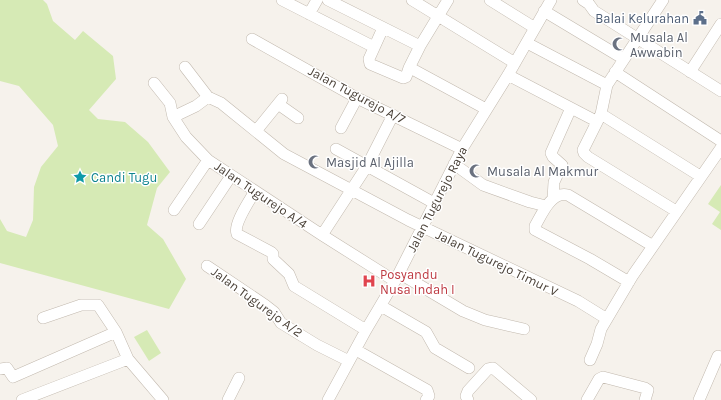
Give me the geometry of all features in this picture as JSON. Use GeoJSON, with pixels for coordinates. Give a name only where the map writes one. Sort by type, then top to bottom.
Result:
{"type":"FeatureCollection","features":[{"type":"Feature","properties":{"kind":"street"},"geometry":{"type":"LineString","coordinates":[[282,0],[374,47]]}},
{"type":"Feature","properties":{"kind":"street"},"geometry":{"type":"LineString","coordinates":[[309,14],[317,0]]}},
{"type":"Feature","properties":{"kind":"street"},"geometry":{"type":"LineString","coordinates":[[328,0],[420,46]]}},
{"type":"Feature","properties":{"kind":"street"},"geometry":{"type":"LineString","coordinates":[[412,0],[439,15],[515,63]]}},
{"type":"Feature","properties":{"kind":"street"},"geometry":{"type":"LineString","coordinates":[[383,28],[369,59],[370,64],[403,78],[406,77],[420,46],[448,0]]}},
{"type":"Feature","properties":{"kind":"street"},"geometry":{"type":"LineString","coordinates":[[490,0],[535,28]]}},
{"type":"Feature","properties":{"kind":"street","name":"Jalan Tugurejo Raya"},"geometry":{"type":"LineString","coordinates":[[328,400],[397,277],[462,149],[508,75],[551,0]]}},
{"type":"Feature","properties":{"kind":"street"},"geometry":{"type":"LineString","coordinates":[[583,0],[589,4],[594,11],[721,90]]}},
{"type":"Feature","properties":{"kind":"street"},"geometry":{"type":"LineString","coordinates":[[663,0],[606,85],[598,118],[586,143],[584,153],[676,211]]}},
{"type":"Feature","properties":{"kind":"street"},"geometry":{"type":"LineString","coordinates":[[544,11],[624,59]]}},
{"type":"Feature","properties":{"kind":"street"},"geometry":{"type":"LineString","coordinates":[[690,72],[717,38],[721,24]]}},
{"type":"Feature","properties":{"kind":"street","name":"Jalan Tugurejo A/7"},"geometry":{"type":"LineString","coordinates":[[252,39],[357,98],[462,149]]}},
{"type":"Feature","properties":{"kind":"street"},"geometry":{"type":"LineString","coordinates":[[527,43],[606,85]]}},
{"type":"Feature","properties":{"kind":"street"},"geometry":{"type":"LineString","coordinates":[[173,117],[196,106],[208,97],[185,67]]}},
{"type":"Feature","properties":{"kind":"street"},"geometry":{"type":"LineString","coordinates":[[409,68],[486,109]]}},
{"type":"Feature","properties":{"kind":"street"},"geometry":{"type":"LineString","coordinates":[[615,72],[721,141]]}},
{"type":"Feature","properties":{"kind":"street"},"geometry":{"type":"LineString","coordinates":[[508,75],[571,108],[598,118],[700,176]]}},
{"type":"Feature","properties":{"kind":"street","name":"Jalan Tugurejo A/4"},"geometry":{"type":"LineString","coordinates":[[154,83],[170,103],[173,117],[186,136],[208,160],[230,176],[322,235],[397,277],[463,311],[485,320],[524,329]]}},
{"type":"Feature","properties":{"kind":"street","name":"Jalan Tugurejo Timur V"},"geometry":{"type":"LineString","coordinates":[[208,97],[221,103],[284,154],[422,227],[572,299],[607,319]]}},
{"type":"Feature","properties":{"kind":"street"},"geometry":{"type":"LineString","coordinates":[[341,128],[357,98]]}},
{"type":"Feature","properties":{"kind":"street"},"geometry":{"type":"LineString","coordinates":[[256,131],[280,101],[298,118]]}},
{"type":"Feature","properties":{"kind":"street"},"geometry":{"type":"LineString","coordinates":[[571,108],[551,153],[553,158],[562,165],[554,182],[550,202],[535,226],[535,230],[569,247],[629,282]]}},
{"type":"Feature","properties":{"kind":"street"},"geometry":{"type":"LineString","coordinates":[[322,235],[367,166],[383,138],[393,115]]}},
{"type":"Feature","properties":{"kind":"street"},"geometry":{"type":"LineString","coordinates":[[590,360],[599,335],[607,319],[629,282],[700,176],[721,148]]}},
{"type":"Feature","properties":{"kind":"street"},"geometry":{"type":"LineString","coordinates":[[336,149],[434,203]]}},
{"type":"Feature","properties":{"kind":"street"},"geometry":{"type":"LineString","coordinates":[[174,210],[208,160]]}},
{"type":"Feature","properties":{"kind":"street"},"geometry":{"type":"LineString","coordinates":[[454,164],[483,185],[530,202],[550,202],[561,195],[568,195],[652,246]]}},
{"type":"Feature","properties":{"kind":"street"},"geometry":{"type":"LineString","coordinates":[[199,224],[230,176]]}},
{"type":"Feature","properties":{"kind":"street"},"geometry":{"type":"LineString","coordinates":[[255,191],[239,221],[236,233],[257,246],[271,252],[273,254],[273,259],[289,274],[294,286],[366,330]]}},
{"type":"Feature","properties":{"kind":"street","name":"Jalan Tugurejo A/2"},"geometry":{"type":"LineString","coordinates":[[207,266],[265,305],[274,312],[281,323],[317,345],[349,361]]}},
{"type":"Feature","properties":{"kind":"street"},"geometry":{"type":"LineString","coordinates":[[42,318],[68,309],[93,304],[100,307],[116,332],[128,359],[163,400]]}},
{"type":"Feature","properties":{"kind":"street"},"geometry":{"type":"LineString","coordinates":[[381,306],[426,332],[435,348],[469,368]]}},
{"type":"Feature","properties":{"kind":"street"},"geometry":{"type":"LineString","coordinates":[[0,370],[8,368],[13,377],[116,332]]}},
{"type":"Feature","properties":{"kind":"street"},"geometry":{"type":"LineString","coordinates":[[356,350],[427,390],[428,398]]}},
{"type":"Feature","properties":{"kind":"street"},"geometry":{"type":"LineString","coordinates":[[699,400],[718,356]]}},
{"type":"Feature","properties":{"kind":"street"},"geometry":{"type":"LineString","coordinates":[[22,400],[34,398],[128,359]]}},
{"type":"Feature","properties":{"kind":"street"},"geometry":{"type":"LineString","coordinates":[[468,400],[466,396],[468,391],[488,369],[493,368],[531,400]]}},
{"type":"Feature","properties":{"kind":"street"},"geometry":{"type":"LineString","coordinates":[[711,371],[721,376]]}},
{"type":"Feature","properties":{"kind":"street"},"geometry":{"type":"LineString","coordinates":[[586,400],[599,379],[603,377],[648,390],[645,400]]}},
{"type":"Feature","properties":{"kind":"street"},"geometry":{"type":"LineString","coordinates":[[231,399],[239,378]]}},
{"type":"Feature","properties":{"kind":"green space"},"geometry":{"type":"Polygon","coordinates":[[[0,0],[43,0],[47,4],[53,21],[75,40],[83,31],[113,56],[116,79],[89,110],[98,119],[125,122],[148,142],[170,172],[157,188],[147,225],[163,239],[186,279],[169,309],[0,263],[0,219],[7,231],[26,237],[33,220],[34,187],[41,167],[58,146],[53,125],[19,86],[0,81],[0,0]]]}},
{"type":"Feature","properties":{"kind":"green space"},"geometry":{"type":"Polygon","coordinates":[[[721,185],[721,230],[712,224],[720,212],[708,204],[721,185]]]}},
{"type":"Feature","properties":{"kind":"green space"},"geometry":{"type":"Polygon","coordinates":[[[147,330],[161,353],[149,361],[134,337],[147,330]]]}},
{"type":"Feature","properties":{"kind":"place","name":"Balai Kelurahan"},"geometry":{"type":"Point","coordinates":[700,18]}},
{"type":"Feature","properties":{"kind":"place","name":"Musala Al Awwabin"},"geometry":{"type":"Point","coordinates":[619,44]}},
{"type":"Feature","properties":{"kind":"place","name":"Masjid Al Ajilla"},"geometry":{"type":"Point","coordinates":[315,162]}},
{"type":"Feature","properties":{"kind":"place","name":"Musala Al Makmur"},"geometry":{"type":"Point","coordinates":[476,171]}},
{"type":"Feature","properties":{"kind":"place","name":"Candi Tugu"},"geometry":{"type":"Point","coordinates":[80,177]}},
{"type":"Feature","properties":{"kind":"place","name":"Posyandu Nusa Indah I"},"geometry":{"type":"Point","coordinates":[369,281]}}]}
